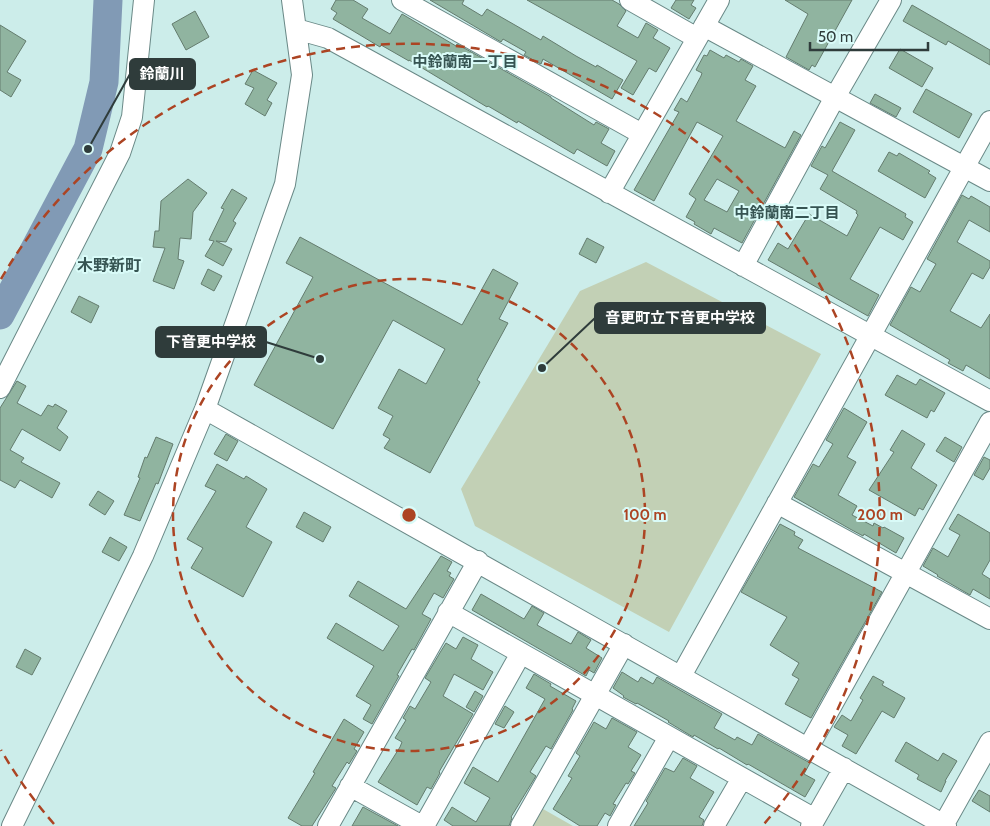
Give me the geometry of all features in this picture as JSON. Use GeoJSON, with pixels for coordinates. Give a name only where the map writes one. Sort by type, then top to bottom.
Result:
{"type":"FeatureCollection","features":[{"type":"Feature","properties":{"kind":"street"},"geometry":{"type":"LineString","coordinates":[[0,388],[120,153],[132,117],[144,0]]}},
{"type":"Feature","properties":{"kind":"street"},"geometry":{"type":"LineString","coordinates":[[12,826],[143,556],[205,409],[285,184],[302,75],[292,0]]}},
{"type":"Feature","properties":{"kind":"street"},"geometry":{"type":"LineString","coordinates":[[402,0],[642,134]]}},
{"type":"Feature","properties":{"kind":"street"},"geometry":{"type":"LineString","coordinates":[[630,0],[836,97],[990,181]]}},
{"type":"Feature","properties":{"kind":"street"},"geometry":{"type":"LineString","coordinates":[[609,193],[719,0]]}},
{"type":"Feature","properties":{"kind":"street"},"geometry":{"type":"LineString","coordinates":[[743,266],[891,0]]}},
{"type":"Feature","properties":{"kind":"street"},"geometry":{"type":"LineString","coordinates":[[296,29],[328,38],[990,401]]}},
{"type":"Feature","properties":{"kind":"street"},"geometry":{"type":"LineString","coordinates":[[681,676],[990,121]]}},
{"type":"Feature","properties":{"kind":"street"},"geometry":{"type":"LineString","coordinates":[[205,409],[945,825],[990,742]]}},
{"type":"Feature","properties":{"kind":"street"},"geometry":{"type":"LineString","coordinates":[[808,748],[990,422]]}},
{"type":"Feature","properties":{"kind":"street"},"geometry":{"type":"LineString","coordinates":[[777,503],[904,574],[990,619]]}},
{"type":"Feature","properties":{"kind":"street"},"geometry":{"type":"LineString","coordinates":[[328,826],[478,561]]}},
{"type":"Feature","properties":{"kind":"street"},"geometry":{"type":"LineString","coordinates":[[448,612],[742,778],[813,823],[844,768]]}},
{"type":"Feature","properties":{"kind":"street"},"geometry":{"type":"LineString","coordinates":[[521,826],[624,644]]}},
{"type":"Feature","properties":{"kind":"street"},"geometry":{"type":"LineString","coordinates":[[350,786],[423,826],[521,653]]}},
{"type":"Feature","properties":{"kind":"street"},"geometry":{"type":"LineString","coordinates":[[618,826],[669,737]]}},
{"type":"Feature","properties":{"kind":"street"},"geometry":{"type":"LineString","coordinates":[[714,826],[742,778]]}},
{"type":"Feature","properties":{"kind":"green space"},"geometry":{"type":"Polygon","coordinates":[[[646,262],[821,354],[669,632],[475,526],[461,489],[580,291],[646,262]]]}},
{"type":"Feature","properties":{"kind":"green space"},"geometry":{"type":"Polygon","coordinates":[[[543,809],[573,826],[533,826],[543,809]]]}},
{"type":"Feature","properties":{"kind":"building"},"geometry":{"type":"Polygon","coordinates":[[[336,0],[353,0],[368,9],[362,18],[390,34],[402,14],[456,46],[457,44],[551,97],[594,125],[596,122],[609,129],[601,143],[615,151],[607,166],[577,149],[574,154],[518,121],[517,123],[487,107],[409,60],[381,45],[380,47],[333,19],[337,13],[331,9],[336,0]]]}},
{"type":"Feature","properties":{"kind":"building"},"geometry":{"type":"Polygon","coordinates":[[[430,0],[464,0],[462,4],[482,16],[487,9],[541,40],[543,36],[596,67],[597,65],[623,80],[612,99],[543,59],[541,64],[524,55],[526,52],[503,39],[501,42],[430,0]]]}},
{"type":"Feature","properties":{"kind":"building"},"geometry":{"type":"Polygon","coordinates":[[[527,0],[612,0],[626,11],[617,26],[638,38],[646,23],[658,30],[653,38],[670,48],[656,72],[649,68],[633,95],[621,88],[637,61],[527,0]]]}},
{"type":"Feature","properties":{"kind":"building"},"geometry":{"type":"Polygon","coordinates":[[[676,0],[694,0],[691,5],[696,8],[689,19],[671,8],[676,0]]]}},
{"type":"Feature","properties":{"kind":"building"},"geometry":{"type":"Polygon","coordinates":[[[785,0],[852,0],[815,67],[812,65],[809,70],[786,57],[808,14],[785,0]]]}},
{"type":"Feature","properties":{"kind":"building"},"geometry":{"type":"Polygon","coordinates":[[[912,5],[990,50],[990,65],[948,41],[946,45],[903,21],[912,5]]]}},
{"type":"Feature","properties":{"kind":"building"},"geometry":{"type":"Polygon","coordinates":[[[195,11],[209,37],[186,50],[172,24],[195,11]]]}},
{"type":"Feature","properties":{"kind":"building"},"geometry":{"type":"Polygon","coordinates":[[[0,25],[26,41],[7,72],[21,80],[11,97],[0,90],[0,25]]]}},
{"type":"Feature","properties":{"kind":"building"},"geometry":{"type":"Polygon","coordinates":[[[900,49],[933,68],[922,87],[889,68],[900,49]]]}},
{"type":"Feature","properties":{"kind":"building"},"geometry":{"type":"Polygon","coordinates":[[[710,50],[724,58],[726,55],[739,62],[741,59],[753,66],[745,80],[756,86],[736,121],[785,148],[794,131],[801,135],[742,243],[714,228],[711,234],[686,217],[696,199],[689,194],[723,136],[697,122],[654,201],[634,190],[679,112],[674,110],[681,98],[687,102],[702,73],[696,70],[704,55],[707,56],[710,50]],[[717,179],[704,200],[727,212],[739,191],[717,179]]]}},
{"type":"Feature","properties":{"kind":"building"},"geometry":{"type":"Polygon","coordinates":[[[253,70],[277,83],[267,100],[272,103],[265,116],[245,104],[254,88],[245,84],[253,70]]]}},
{"type":"Feature","properties":{"kind":"building"},"geometry":{"type":"Polygon","coordinates":[[[926,89],[972,114],[959,138],[913,112],[926,89]]]}},
{"type":"Feature","properties":{"kind":"building"},"geometry":{"type":"Polygon","coordinates":[[[875,94],[901,108],[896,117],[870,103],[875,94]]]}},
{"type":"Feature","properties":{"kind":"building"},"geometry":{"type":"Polygon","coordinates":[[[840,122],[855,130],[832,171],[906,214],[905,217],[913,222],[903,240],[880,227],[850,279],[879,295],[868,316],[768,260],[778,243],[788,249],[809,214],[847,236],[858,215],[857,211],[820,189],[828,175],[811,166],[822,146],[825,148],[840,122]]]}},
{"type":"Feature","properties":{"kind":"building"},"geometry":{"type":"Polygon","coordinates":[[[889,152],[897,156],[899,153],[930,171],[928,173],[936,178],[925,198],[878,171],[889,152]]]}},
{"type":"Feature","properties":{"kind":"building"},"geometry":{"type":"Polygon","coordinates":[[[188,179],[207,193],[193,212],[191,239],[180,238],[178,259],[184,261],[174,289],[153,281],[165,248],[153,247],[155,231],[159,231],[161,201],[188,179]]]}},
{"type":"Feature","properties":{"kind":"building"},"geometry":{"type":"Polygon","coordinates":[[[232,189],[247,198],[233,221],[236,223],[226,242],[216,241],[232,249],[223,266],[205,256],[214,241],[209,240],[224,209],[221,208],[232,189]]]}},
{"type":"Feature","properties":{"kind":"building"},"geometry":{"type":"Polygon","coordinates":[[[962,195],[969,199],[971,196],[990,207],[990,232],[969,220],[957,242],[990,261],[990,267],[983,279],[972,273],[950,311],[981,328],[990,314],[990,379],[966,365],[963,371],[948,363],[950,360],[890,325],[911,287],[920,292],[936,264],[927,259],[962,195]]]}},
{"type":"Feature","properties":{"kind":"building"},"geometry":{"type":"Polygon","coordinates":[[[300,237],[462,325],[493,269],[518,283],[499,319],[508,323],[477,380],[480,382],[430,473],[384,448],[390,439],[383,435],[393,416],[378,408],[399,369],[426,384],[445,349],[393,320],[333,429],[254,385],[313,277],[286,263],[300,237]]]}},
{"type":"Feature","properties":{"kind":"building"},"geometry":{"type":"Polygon","coordinates":[[[587,238],[604,247],[596,263],[579,254],[587,238]]]}},
{"type":"Feature","properties":{"kind":"building"},"geometry":{"type":"Polygon","coordinates":[[[208,269],[222,276],[214,291],[201,284],[208,269]]]}},
{"type":"Feature","properties":{"kind":"building"},"geometry":{"type":"Polygon","coordinates":[[[79,296],[99,306],[91,323],[71,312],[79,296]]]}},
{"type":"Feature","properties":{"kind":"building"},"geometry":{"type":"Polygon","coordinates":[[[897,375],[916,385],[920,379],[945,393],[934,412],[931,410],[927,418],[885,395],[897,375]]]}},
{"type":"Feature","properties":{"kind":"building"},"geometry":{"type":"Polygon","coordinates":[[[17,381],[26,386],[17,403],[41,416],[48,405],[53,407],[55,404],[67,411],[57,428],[68,437],[60,451],[22,429],[10,450],[24,458],[21,462],[60,483],[52,498],[20,480],[15,488],[0,480],[0,408],[17,381]]]}},
{"type":"Feature","properties":{"kind":"building"},"geometry":{"type":"Polygon","coordinates":[[[844,408],[867,422],[847,457],[856,462],[838,495],[857,506],[852,515],[873,526],[874,523],[884,527],[904,538],[896,553],[794,497],[813,464],[819,467],[833,444],[826,440],[844,408]]]}},
{"type":"Feature","properties":{"kind":"building"},"geometry":{"type":"Polygon","coordinates":[[[902,430],[925,444],[911,468],[937,485],[923,510],[919,508],[915,516],[869,490],[894,452],[890,450],[902,430]]]}},
{"type":"Feature","properties":{"kind":"building"},"geometry":{"type":"Polygon","coordinates":[[[226,434],[238,441],[227,461],[214,454],[226,434]]]}},
{"type":"Feature","properties":{"kind":"building"},"geometry":{"type":"Polygon","coordinates":[[[156,437],[173,444],[158,484],[156,483],[140,521],[124,515],[140,478],[138,477],[145,457],[147,458],[156,437]]]}},
{"type":"Feature","properties":{"kind":"building"},"geometry":{"type":"Polygon","coordinates":[[[945,437],[962,447],[954,462],[936,451],[945,437]]]}},
{"type":"Feature","properties":{"kind":"building"},"geometry":{"type":"Polygon","coordinates":[[[984,457],[990,460],[990,468],[983,480],[974,475],[984,457]]]}},
{"type":"Feature","properties":{"kind":"building"},"geometry":{"type":"Polygon","coordinates":[[[217,464],[244,479],[246,476],[267,489],[246,527],[272,542],[243,597],[191,568],[203,548],[187,539],[216,491],[205,486],[217,464]]]}},
{"type":"Feature","properties":{"kind":"building"},"geometry":{"type":"Polygon","coordinates":[[[98,491],[114,501],[105,515],[89,505],[98,491]]]}},
{"type":"Feature","properties":{"kind":"building"},"geometry":{"type":"Polygon","coordinates":[[[304,512],[331,527],[323,542],[296,527],[304,512]]]}},
{"type":"Feature","properties":{"kind":"building"},"geometry":{"type":"Polygon","coordinates":[[[958,514],[990,533],[990,560],[982,574],[990,579],[990,599],[973,589],[970,595],[923,566],[933,548],[948,557],[960,535],[949,529],[958,514]]]}},
{"type":"Feature","properties":{"kind":"building"},"geometry":{"type":"Polygon","coordinates":[[[780,524],[795,532],[794,535],[803,540],[798,548],[882,592],[811,718],[785,704],[799,679],[792,675],[799,663],[770,645],[787,617],[741,592],[780,524]]]}},
{"type":"Feature","properties":{"kind":"building"},"geometry":{"type":"Polygon","coordinates":[[[110,537],[127,547],[119,561],[102,552],[110,537]]]}},
{"type":"Feature","properties":{"kind":"building"},"geometry":{"type":"Polygon","coordinates":[[[441,556],[452,562],[447,571],[451,573],[449,576],[454,579],[443,598],[434,593],[422,614],[431,619],[414,650],[412,649],[397,675],[399,676],[372,724],[363,719],[371,705],[356,696],[374,666],[327,638],[336,623],[383,651],[399,626],[349,596],[358,581],[406,609],[441,556]]]}},
{"type":"Feature","properties":{"kind":"building"},"geometry":{"type":"Polygon","coordinates":[[[481,594],[524,619],[532,606],[544,613],[537,625],[571,644],[578,632],[591,640],[586,648],[602,658],[594,673],[589,670],[586,676],[472,610],[481,594]]]}},
{"type":"Feature","properties":{"kind":"building"},"geometry":{"type":"Polygon","coordinates":[[[463,637],[478,645],[471,659],[493,672],[483,690],[454,674],[443,696],[473,714],[431,789],[427,787],[417,805],[378,782],[402,742],[395,738],[406,720],[403,718],[410,706],[415,709],[431,682],[425,678],[446,643],[456,649],[463,637]]]}},
{"type":"Feature","properties":{"kind":"building"},"geometry":{"type":"Polygon","coordinates":[[[25,649],[41,658],[32,675],[16,667],[25,649]]]}},
{"type":"Feature","properties":{"kind":"building"},"geometry":{"type":"Polygon","coordinates":[[[622,672],[638,682],[641,677],[653,684],[657,677],[722,714],[714,728],[735,740],[737,737],[752,745],[758,734],[810,763],[804,774],[815,780],[805,797],[719,748],[694,735],[693,737],[669,721],[623,697],[613,688],[622,672]]]}},
{"type":"Feature","properties":{"kind":"building"},"geometry":{"type":"Polygon","coordinates":[[[534,674],[576,701],[573,710],[551,749],[546,746],[530,772],[536,776],[511,817],[509,826],[453,826],[444,820],[452,807],[476,822],[490,798],[464,783],[473,767],[498,782],[545,699],[526,688],[534,674]]]}},
{"type":"Feature","properties":{"kind":"building"},"geometry":{"type":"Polygon","coordinates":[[[873,676],[884,682],[882,685],[905,698],[894,718],[882,711],[856,754],[842,746],[848,735],[834,727],[842,715],[851,721],[863,700],[860,698],[873,676]]]}},
{"type":"Feature","properties":{"kind":"building"},"geometry":{"type":"Polygon","coordinates":[[[475,691],[483,696],[474,712],[466,707],[475,691]]]}},
{"type":"Feature","properties":{"kind":"building"},"geometry":{"type":"Polygon","coordinates":[[[505,706],[514,712],[504,728],[495,724],[505,706]]]}},
{"type":"Feature","properties":{"kind":"building"},"geometry":{"type":"Polygon","coordinates":[[[612,718],[637,732],[628,747],[641,755],[631,771],[635,773],[628,784],[626,783],[613,804],[616,805],[610,816],[605,813],[597,826],[580,826],[553,809],[572,778],[568,776],[580,756],[576,753],[594,722],[606,729],[612,718]]]}},
{"type":"Feature","properties":{"kind":"building"},"geometry":{"type":"Polygon","coordinates":[[[344,719],[364,732],[354,749],[357,751],[349,764],[347,762],[332,786],[336,788],[312,826],[302,826],[288,818],[344,719]]]}},
{"type":"Feature","properties":{"kind":"building"},"geometry":{"type":"Polygon","coordinates":[[[906,742],[938,761],[943,753],[957,761],[941,792],[917,779],[919,775],[895,761],[906,742]]]}},
{"type":"Feature","properties":{"kind":"building"},"geometry":{"type":"Polygon","coordinates":[[[683,758],[697,766],[690,778],[714,792],[699,817],[704,820],[702,826],[634,826],[648,803],[646,801],[665,768],[674,772],[683,758]]]}},
{"type":"Feature","properties":{"kind":"building"},"geometry":{"type":"Polygon","coordinates":[[[979,790],[990,796],[990,812],[972,801],[979,790]]]}},
{"type":"Feature","properties":{"kind":"building"},"geometry":{"type":"Polygon","coordinates":[[[363,807],[398,826],[352,826],[363,807]]]}},
{"type":"Feature","properties":{"kind":"waterway"},"geometry":{"type":"LineString","coordinates":[[0,315],[88,149],[104,82],[108,0]]}},
{"type":"Feature","properties":{"kind":"place","name":"鈴蘭川"},"geometry":{"type":"Point","coordinates":[88,149]}},
{"type":"Feature","properties":{"kind":"place","name":"下音更中学校"},"geometry":{"type":"Point","coordinates":[320,359]}},
{"type":"Feature","properties":{"kind":"place","name":"音更町立下音更中学校"},"geometry":{"type":"Point","coordinates":[542,368]}},
{"type":"Feature","properties":{"kind":"district","name":"中鈴蘭南一丁目"},"geometry":{"type":"Point","coordinates":[465,62]}},
{"type":"Feature","properties":{"kind":"district","name":"中鈴蘭南二丁目"},"geometry":{"type":"Point","coordinates":[787,213]}},
{"type":"Feature","properties":{"kind":"district","name":"木野新町"},"geometry":{"type":"Point","coordinates":[109,265]}}]}
